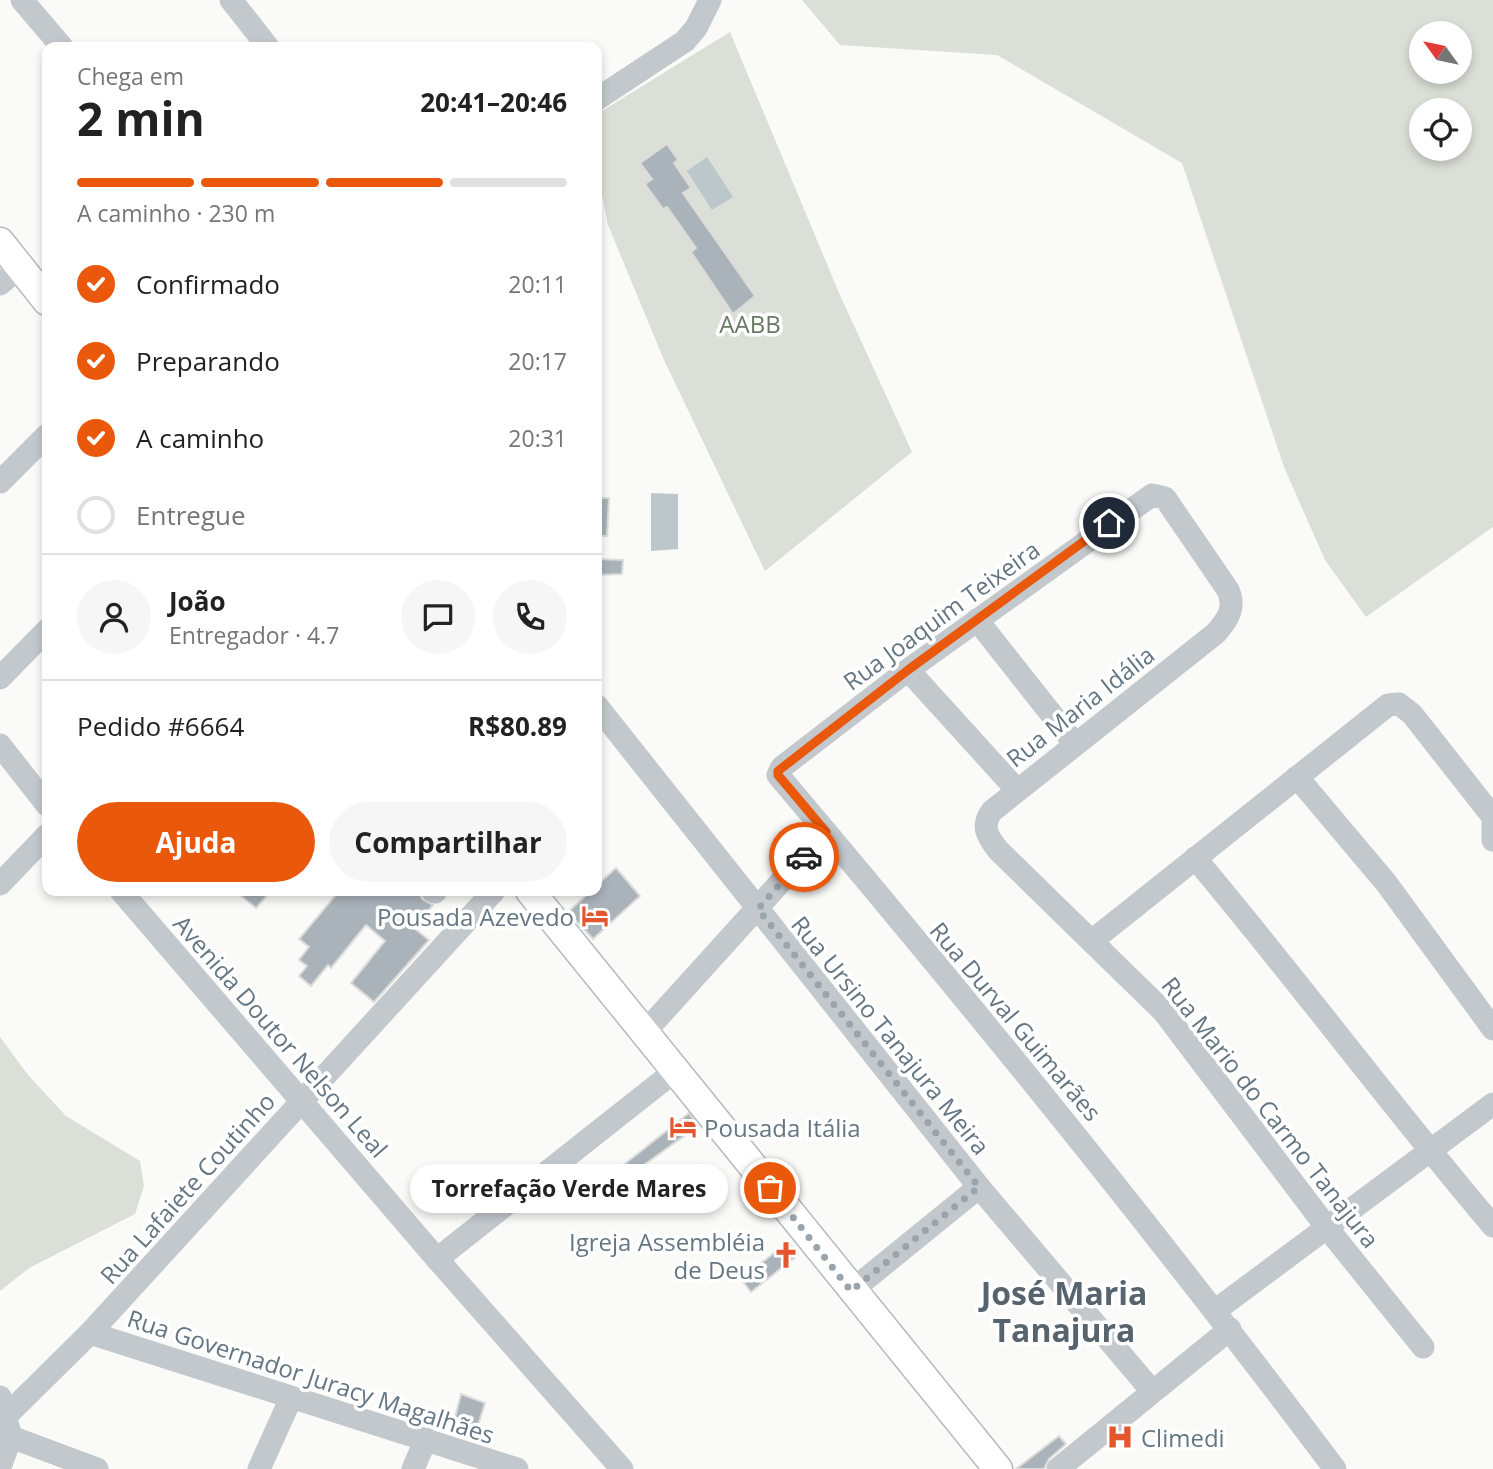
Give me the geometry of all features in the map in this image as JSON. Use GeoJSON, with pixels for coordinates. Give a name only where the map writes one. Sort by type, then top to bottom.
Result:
{"type":"FeatureCollection","features":[{"type":"Feature","properties":{"kind":"main road"},"geometry":{"type":"LineString","coordinates":[[0,242],[10,276],[42,298]]}},
{"type":"Feature","properties":{"kind":"main road"},"geometry":{"type":"LineString","coordinates":[[534,896],[851,1291],[998,1469]]}},
{"type":"Feature","properties":{"kind":"street"},"geometry":{"type":"LineString","coordinates":[[22,0],[58,42]]}},
{"type":"Feature","properties":{"kind":"street"},"geometry":{"type":"LineString","coordinates":[[231,0],[264,42]]}},
{"type":"Feature","properties":{"kind":"street"},"geometry":{"type":"LineString","coordinates":[[602,96],[685,41],[701,20],[710,0]]}},
{"type":"Feature","properties":{"kind":"street"},"geometry":{"type":"LineString","coordinates":[[0,482],[42,440]]}},
{"type":"Feature","properties":{"kind":"street","name":"Rua Joaquim Teixeira"},"geometry":{"type":"LineString","coordinates":[[782,766],[908,670],[1131,507],[1152,495],[1165,498],[1221,579],[1233,601],[1231,611],[1216,633]]}},
{"type":"Feature","properties":{"kind":"street"},"geometry":{"type":"LineString","coordinates":[[977,620],[1075,744]]}},
{"type":"Feature","properties":{"kind":"street","name":"Rua Maria Idália"},"geometry":{"type":"LineString","coordinates":[[985,826],[992,811],[1017,790],[1216,633]]}},
{"type":"Feature","properties":{"kind":"street"},"geometry":{"type":"LineString","coordinates":[[0,678],[42,635]]}},
{"type":"Feature","properties":{"kind":"street"},"geometry":{"type":"LineString","coordinates":[[908,670],[1017,790]]}},
{"type":"Feature","properties":{"kind":"street"},"geometry":{"type":"LineString","coordinates":[[1093,940],[1388,705],[1399,704],[1427,732],[1493,817]]}},
{"type":"Feature","properties":{"kind":"street","name":"Rua Ursino Tanajura Meira"},"geometry":{"type":"LineString","coordinates":[[602,712],[979,1187],[1152,1391]]}},
{"type":"Feature","properties":{"kind":"street"},"geometry":{"type":"LineString","coordinates":[[0,745],[42,799]]}},
{"type":"Feature","properties":{"kind":"street","name":"Rua Durval Guimarães"},"geometry":{"type":"LineString","coordinates":[[782,766],[778,775],[1049,1100],[1335,1469]]}},
{"type":"Feature","properties":{"kind":"street"},"geometry":{"type":"LineString","coordinates":[[1297,777],[1394,893],[1493,1029]]}},
{"type":"Feature","properties":{"kind":"street"},"geometry":{"type":"LineString","coordinates":[[1493,824],[1493,840]]}},
{"type":"Feature","properties":{"kind":"street","name":"Rua Mario do Carmo Tanajura"},"geometry":{"type":"LineString","coordinates":[[985,826],[998,850],[1164,1012],[1328,1229],[1423,1347]]}},
{"type":"Feature","properties":{"kind":"street"},"geometry":{"type":"LineString","coordinates":[[643,1034],[826,832]]}},
{"type":"Feature","properties":{"kind":"street"},"geometry":{"type":"LineString","coordinates":[[0,884],[42,840]]}},
{"type":"Feature","properties":{"kind":"street"},"geometry":{"type":"LineString","coordinates":[[1195,858],[1264,939],[1430,1153],[1493,1226]]}},
{"type":"Feature","properties":{"kind":"street","name":"Avenida Doutor Nelson Leal"},"geometry":{"type":"LineString","coordinates":[[125,896],[437,1259],[622,1469]]}},
{"type":"Feature","properties":{"kind":"street","name":"Rua Lafaiete Coutinho"},"geometry":{"type":"LineString","coordinates":[[0,1467],[5,1416],[90,1333],[489,896]]}},
{"type":"Feature","properties":{"kind":"street"},"geometry":{"type":"LineString","coordinates":[[437,1259],[676,1071]]}},
{"type":"Feature","properties":{"kind":"street"},"geometry":{"type":"LineString","coordinates":[[1058,1469],[1152,1391],[1328,1229],[1493,1104]]}},
{"type":"Feature","properties":{"kind":"street"},"geometry":{"type":"LineString","coordinates":[[851,1291],[979,1187]]}},
{"type":"Feature","properties":{"kind":"street","name":"Rua Governador Juracy Magalhães"},"geometry":{"type":"LineString","coordinates":[[90,1333],[517,1469]]}},
{"type":"Feature","properties":{"kind":"street"},"geometry":{"type":"LineString","coordinates":[[259,1469],[291,1398]]}},
{"type":"Feature","properties":{"kind":"street"},"geometry":{"type":"LineString","coordinates":[[5,1416],[97,1469]]}},
{"type":"Feature","properties":{"kind":"street"},"geometry":{"type":"LineString","coordinates":[[413,1469],[426,1439]]}},
{"type":"Feature","properties":{"kind":"green space"},"geometry":{"type":"Polygon","coordinates":[[[802,0],[1493,0],[1493,527],[1366,617],[1325,560],[1284,467],[1182,163],[997,55],[840,45],[802,0]]]}},
{"type":"Feature","properties":{"kind":"green space","name":"AABB"},"geometry":{"type":"Polygon","coordinates":[[[730,32],[839,293],[912,452],[765,571],[664,360],[608,225],[602,195],[602,111],[730,32]]]}},
{"type":"Feature","properties":{"kind":"green space"},"geometry":{"type":"Polygon","coordinates":[[[0,1037],[28,1075],[66,1116],[140,1161],[144,1186],[135,1214],[29,1268],[0,1291],[0,1037]]]}},
{"type":"Feature","properties":{"kind":"shaded area"},"geometry":{"type":"Polygon","coordinates":[[[707,157],[733,197],[712,210],[687,171],[707,157]]]}},
{"type":"Feature","properties":{"kind":"shaded area"},"geometry":{"type":"Polygon","coordinates":[[[651,493],[678,494],[678,549],[651,551],[651,493]]]}},
{"type":"Feature","properties":{"kind":"building"},"geometry":{"type":"Polygon","coordinates":[[[667,144],[678,160],[674,163],[691,188],[683,193],[755,296],[733,314],[691,252],[696,248],[667,207],[663,209],[645,184],[652,179],[640,163],[667,144]]]}},
{"type":"Feature","properties":{"kind":"building"},"geometry":{"type":"Polygon","coordinates":[[[602,498],[609,498],[607,536],[602,536],[602,498]]]}},
{"type":"Feature","properties":{"kind":"building"},"geometry":{"type":"Polygon","coordinates":[[[602,559],[623,560],[622,574],[602,575],[602,559]]]}},
{"type":"Feature","properties":{"kind":"building"},"geometry":{"type":"Polygon","coordinates":[[[616,868],[640,896],[593,939],[568,912],[586,896],[602,896],[602,881],[616,868]]]}},
{"type":"Feature","properties":{"kind":"building"},"geometry":{"type":"Polygon","coordinates":[[[241,896],[267,896],[256,908],[241,896]]]}},
{"type":"Feature","properties":{"kind":"building"},"geometry":{"type":"Polygon","coordinates":[[[335,896],[421,896],[433,905],[414,928],[429,940],[374,1002],[351,983],[385,941],[366,925],[331,968],[328,965],[311,986],[299,976],[307,966],[299,960],[309,947],[299,939],[335,896]]]}},
{"type":"Feature","properties":{"kind":"building"},"geometry":{"type":"Polygon","coordinates":[[[689,1113],[698,1126],[627,1177],[621,1167],[689,1113]]]}},
{"type":"Feature","properties":{"kind":"building"},"geometry":{"type":"Polygon","coordinates":[[[788,1242],[798,1255],[751,1292],[741,1279],[788,1242]]]}},
{"type":"Feature","properties":{"kind":"building"},"geometry":{"type":"Polygon","coordinates":[[[461,1394],[485,1403],[476,1432],[453,1425],[461,1394]]]}},
{"type":"Feature","properties":{"kind":"building"},"geometry":{"type":"Polygon","coordinates":[[[1059,1436],[1066,1444],[1049,1459],[1044,1469],[1016,1469],[1059,1436]]]}},
{"type":"Feature","properties":{"kind":"way so far"},"geometry":{"type":"LineString","coordinates":[[770,1188],[851,1291],[979,1187],[758,909],[804,857]]}},
{"type":"Feature","properties":{"kind":"place","name":"Pousada Azevedo"},"geometry":{"type":"Point","coordinates":[595,916]}},
{"type":"Feature","properties":{"kind":"place","name":"Pousada Itália"},"geometry":{"type":"Point","coordinates":[683,1127]}},
{"type":"Feature","properties":{"kind":"place","name":"Torrefação Verde Mares"},"geometry":{"type":"Point","coordinates":[770,1188]}},
{"type":"Feature","properties":{"kind":"place","name":"Igreja Assembléia de Deus"},"geometry":{"type":"Point","coordinates":[786,1255]}},
{"type":"Feature","properties":{"kind":"place","name":"Climedi"},"geometry":{"type":"Point","coordinates":[1120,1437]}},
{"type":"Feature","properties":{"kind":"district","name":"José Maria Tanajura"},"geometry":{"type":"Point","coordinates":[1064,1310]}},
{"type":"Feature","properties":{"kind":"route"},"geometry":{"type":"LineString","coordinates":[[804,857],[826,832],[778,775],[782,766],[1109,523]]}}]}
